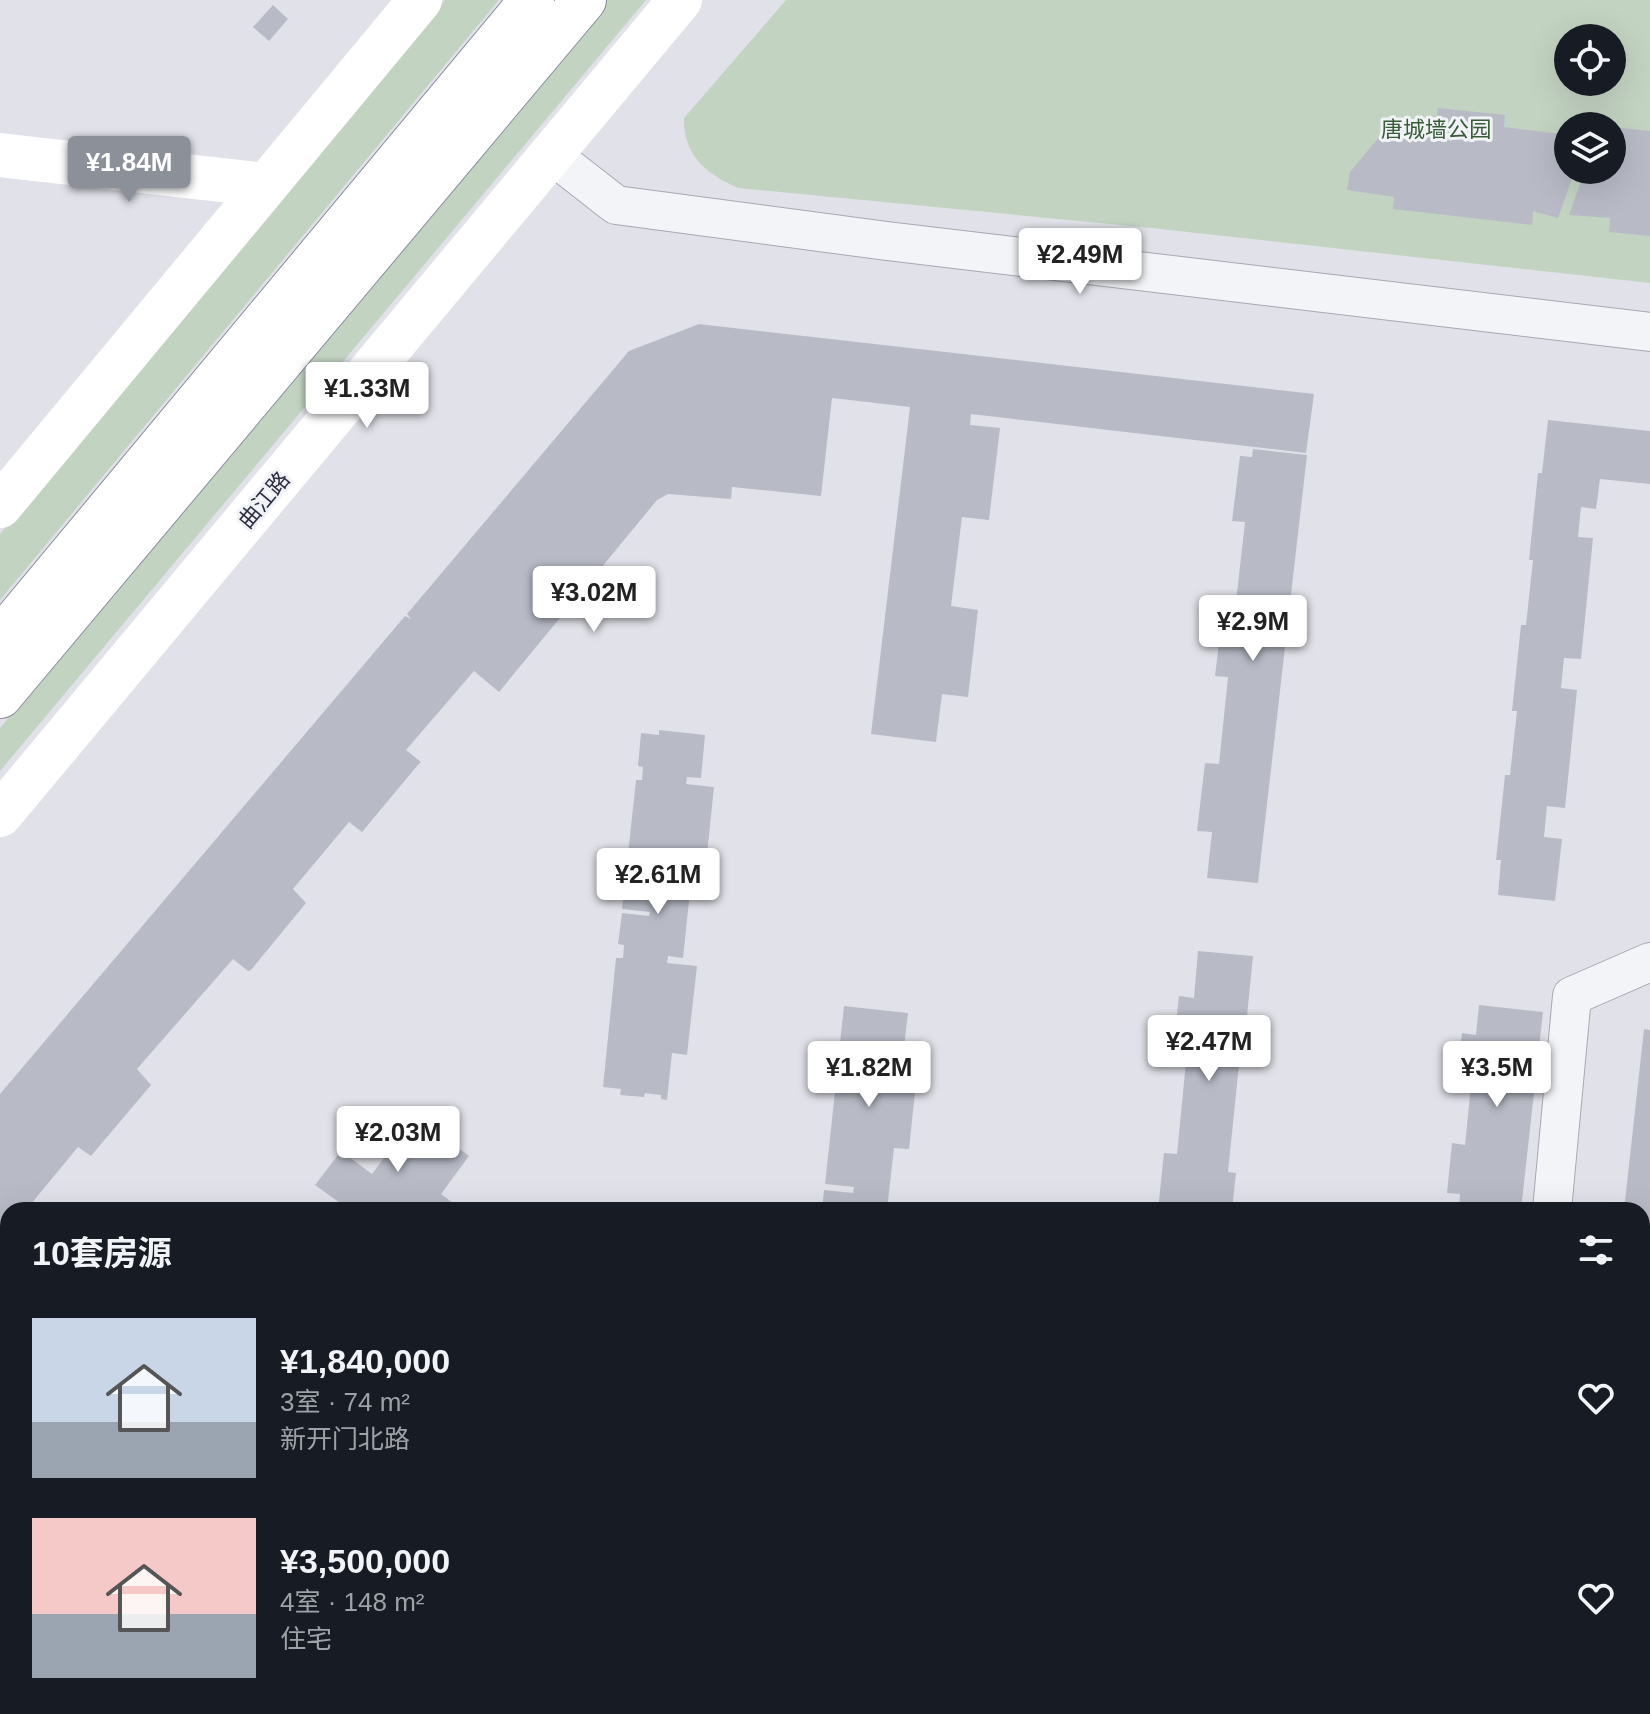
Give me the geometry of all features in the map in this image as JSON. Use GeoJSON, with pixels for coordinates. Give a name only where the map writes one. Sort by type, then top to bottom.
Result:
{"type":"FeatureCollection","features":[{"type":"Feature","properties":{"kind":"main road"},"geometry":{"type":"LineString","coordinates":[[0,506],[420,0]]}},
{"type":"Feature","properties":{"kind":"main road"},"geometry":{"type":"LineString","coordinates":[[0,640],[532,0]]}},
{"type":"Feature","properties":{"kind":"main road"},"geometry":{"type":"LineString","coordinates":[[0,696],[584,0]]}},
{"type":"Feature","properties":{"kind":"main road","name":"曲江路"},"geometry":{"type":"LineString","coordinates":[[0,815],[680,0]]}},
{"type":"Feature","properties":{"kind":"main road"},"geometry":{"type":"LineString","coordinates":[[0,155],[265,185]]}},
{"type":"Feature","properties":{"kind":"street"},"geometry":{"type":"LineString","coordinates":[[552,155],[616,205],[902,243],[1650,332]]}},
{"type":"Feature","properties":{"kind":"street"},"geometry":{"type":"LineString","coordinates":[[1553,1202],[1572,996],[1650,962]]}},
{"type":"Feature","properties":{"kind":"green space"},"geometry":{"type":"Polygon","coordinates":[[[445,0],[499,0],[0,600],[0,534],[445,0]]]}},
{"type":"Feature","properties":{"kind":"green space"},"geometry":{"type":"Polygon","coordinates":[[[605,0],[646,0],[0,771],[0,728],[605,0]]]}},
{"type":"Feature","properties":{"kind":"green space","name":"唐城墙公园"},"geometry":{"type":"Polygon","coordinates":[[[786,0],[1650,0],[1650,283],[1151,228],[738,188],[699,162],[692,153],[684,118],[786,0]]]}},
{"type":"Feature","properties":{"kind":"building"},"geometry":{"type":"Polygon","coordinates":[[[273,5],[288,19],[269,41],[253,27],[273,5]]]}},
{"type":"Feature","properties":{"kind":"building"},"geometry":{"type":"Polygon","coordinates":[[[1438,108],[1505,115],[1504,127],[1554,133],[1554,184],[1570,184],[1558,218],[1533,211],[1532,225],[1393,209],[1394,197],[1347,190],[1350,172],[1394,119],[1436,121],[1438,108]]]}},
{"type":"Feature","properties":{"kind":"building"},"geometry":{"type":"Polygon","coordinates":[[[1626,128],[1650,131],[1650,236],[1609,232],[1610,218],[1569,215],[1580,184],[1626,184],[1626,128]]]}},
{"type":"Feature","properties":{"kind":"building"},"geometry":{"type":"Polygon","coordinates":[[[699,324],[1314,394],[1306,453],[971,414],[970,425],[1000,428],[989,520],[962,517],[951,606],[978,610],[968,697],[942,694],[936,742],[871,734],[910,407],[832,398],[821,496],[732,487],[731,499],[668,494],[657,500],[499,692],[474,671],[406,750],[421,762],[362,832],[349,822],[293,889],[306,903],[251,970],[248,971],[233,959],[137,1069],[151,1085],[91,1156],[78,1147],[33,1202],[0,1202],[0,1094],[405,616],[411,619],[407,614],[629,351],[699,324]]]}},
{"type":"Feature","properties":{"kind":"building"},"geometry":{"type":"Polygon","coordinates":[[[1548,420],[1650,431],[1650,484],[1600,479],[1596,509],[1581,507],[1578,537],[1593,538],[1581,659],[1564,658],[1561,688],[1577,690],[1565,808],[1547,806],[1544,837],[1562,839],[1555,901],[1498,895],[1501,860],[1496,860],[1505,775],[1510,775],[1517,711],[1512,711],[1521,625],[1526,625],[1538,473],[1542,473],[1548,420]]]}},
{"type":"Feature","properties":{"kind":"building"},"geometry":{"type":"Polygon","coordinates":[[[1253,449],[1307,455],[1258,883],[1207,878],[1212,832],[1197,831],[1205,763],[1219,764],[1228,677],[1215,676],[1223,609],[1235,611],[1245,522],[1232,521],[1240,456],[1252,457],[1253,449]]]}},
{"type":"Feature","properties":{"kind":"building"},"geometry":{"type":"Polygon","coordinates":[[[659,730],[705,735],[701,778],[687,777],[686,784],[714,787],[705,874],[692,873],[683,958],[668,956],[667,963],[697,966],[687,1055],[672,1053],[667,1100],[661,1099],[661,1095],[645,1093],[644,1097],[620,1095],[621,1089],[603,1087],[616,958],[623,958],[624,945],[618,944],[622,913],[649,916],[650,912],[622,909],[636,780],[642,780],[643,767],[638,766],[641,733],[659,735],[659,730]]]}},
{"type":"Feature","properties":{"kind":"building"},"geometry":{"type":"Polygon","coordinates":[[[1198,951],[1253,956],[1247,1016],[1253,1017],[1249,1056],[1240,1055],[1228,1172],[1236,1173],[1233,1202],[1159,1202],[1164,1153],[1177,1154],[1186,1062],[1172,1061],[1179,996],[1194,998],[1198,951]]]}},
{"type":"Feature","properties":{"kind":"building"},"geometry":{"type":"Polygon","coordinates":[[[1479,1005],[1543,1012],[1522,1202],[1460,1202],[1460,1194],[1447,1193],[1452,1143],[1465,1145],[1471,1085],[1457,1083],[1462,1033],[1476,1035],[1479,1005]]]}},
{"type":"Feature","properties":{"kind":"building"},"geometry":{"type":"Polygon","coordinates":[[[844,1006],[908,1013],[903,1056],[889,1054],[889,1061],[918,1064],[909,1149],[894,1148],[888,1202],[823,1202],[824,1190],[853,1193],[854,1187],[825,1184],[839,1055],[846,1056],[848,1043],[840,1042],[844,1006]]]}},
{"type":"Feature","properties":{"kind":"building"},"geometry":{"type":"Polygon","coordinates":[[[1644,1029],[1650,1030],[1650,1202],[1625,1202],[1644,1029]]]}},
{"type":"Feature","properties":{"kind":"building"},"geometry":{"type":"Polygon","coordinates":[[[415,1116],[469,1156],[441,1194],[452,1202],[339,1202],[315,1185],[341,1151],[372,1174],[415,1116]]]}}]}
